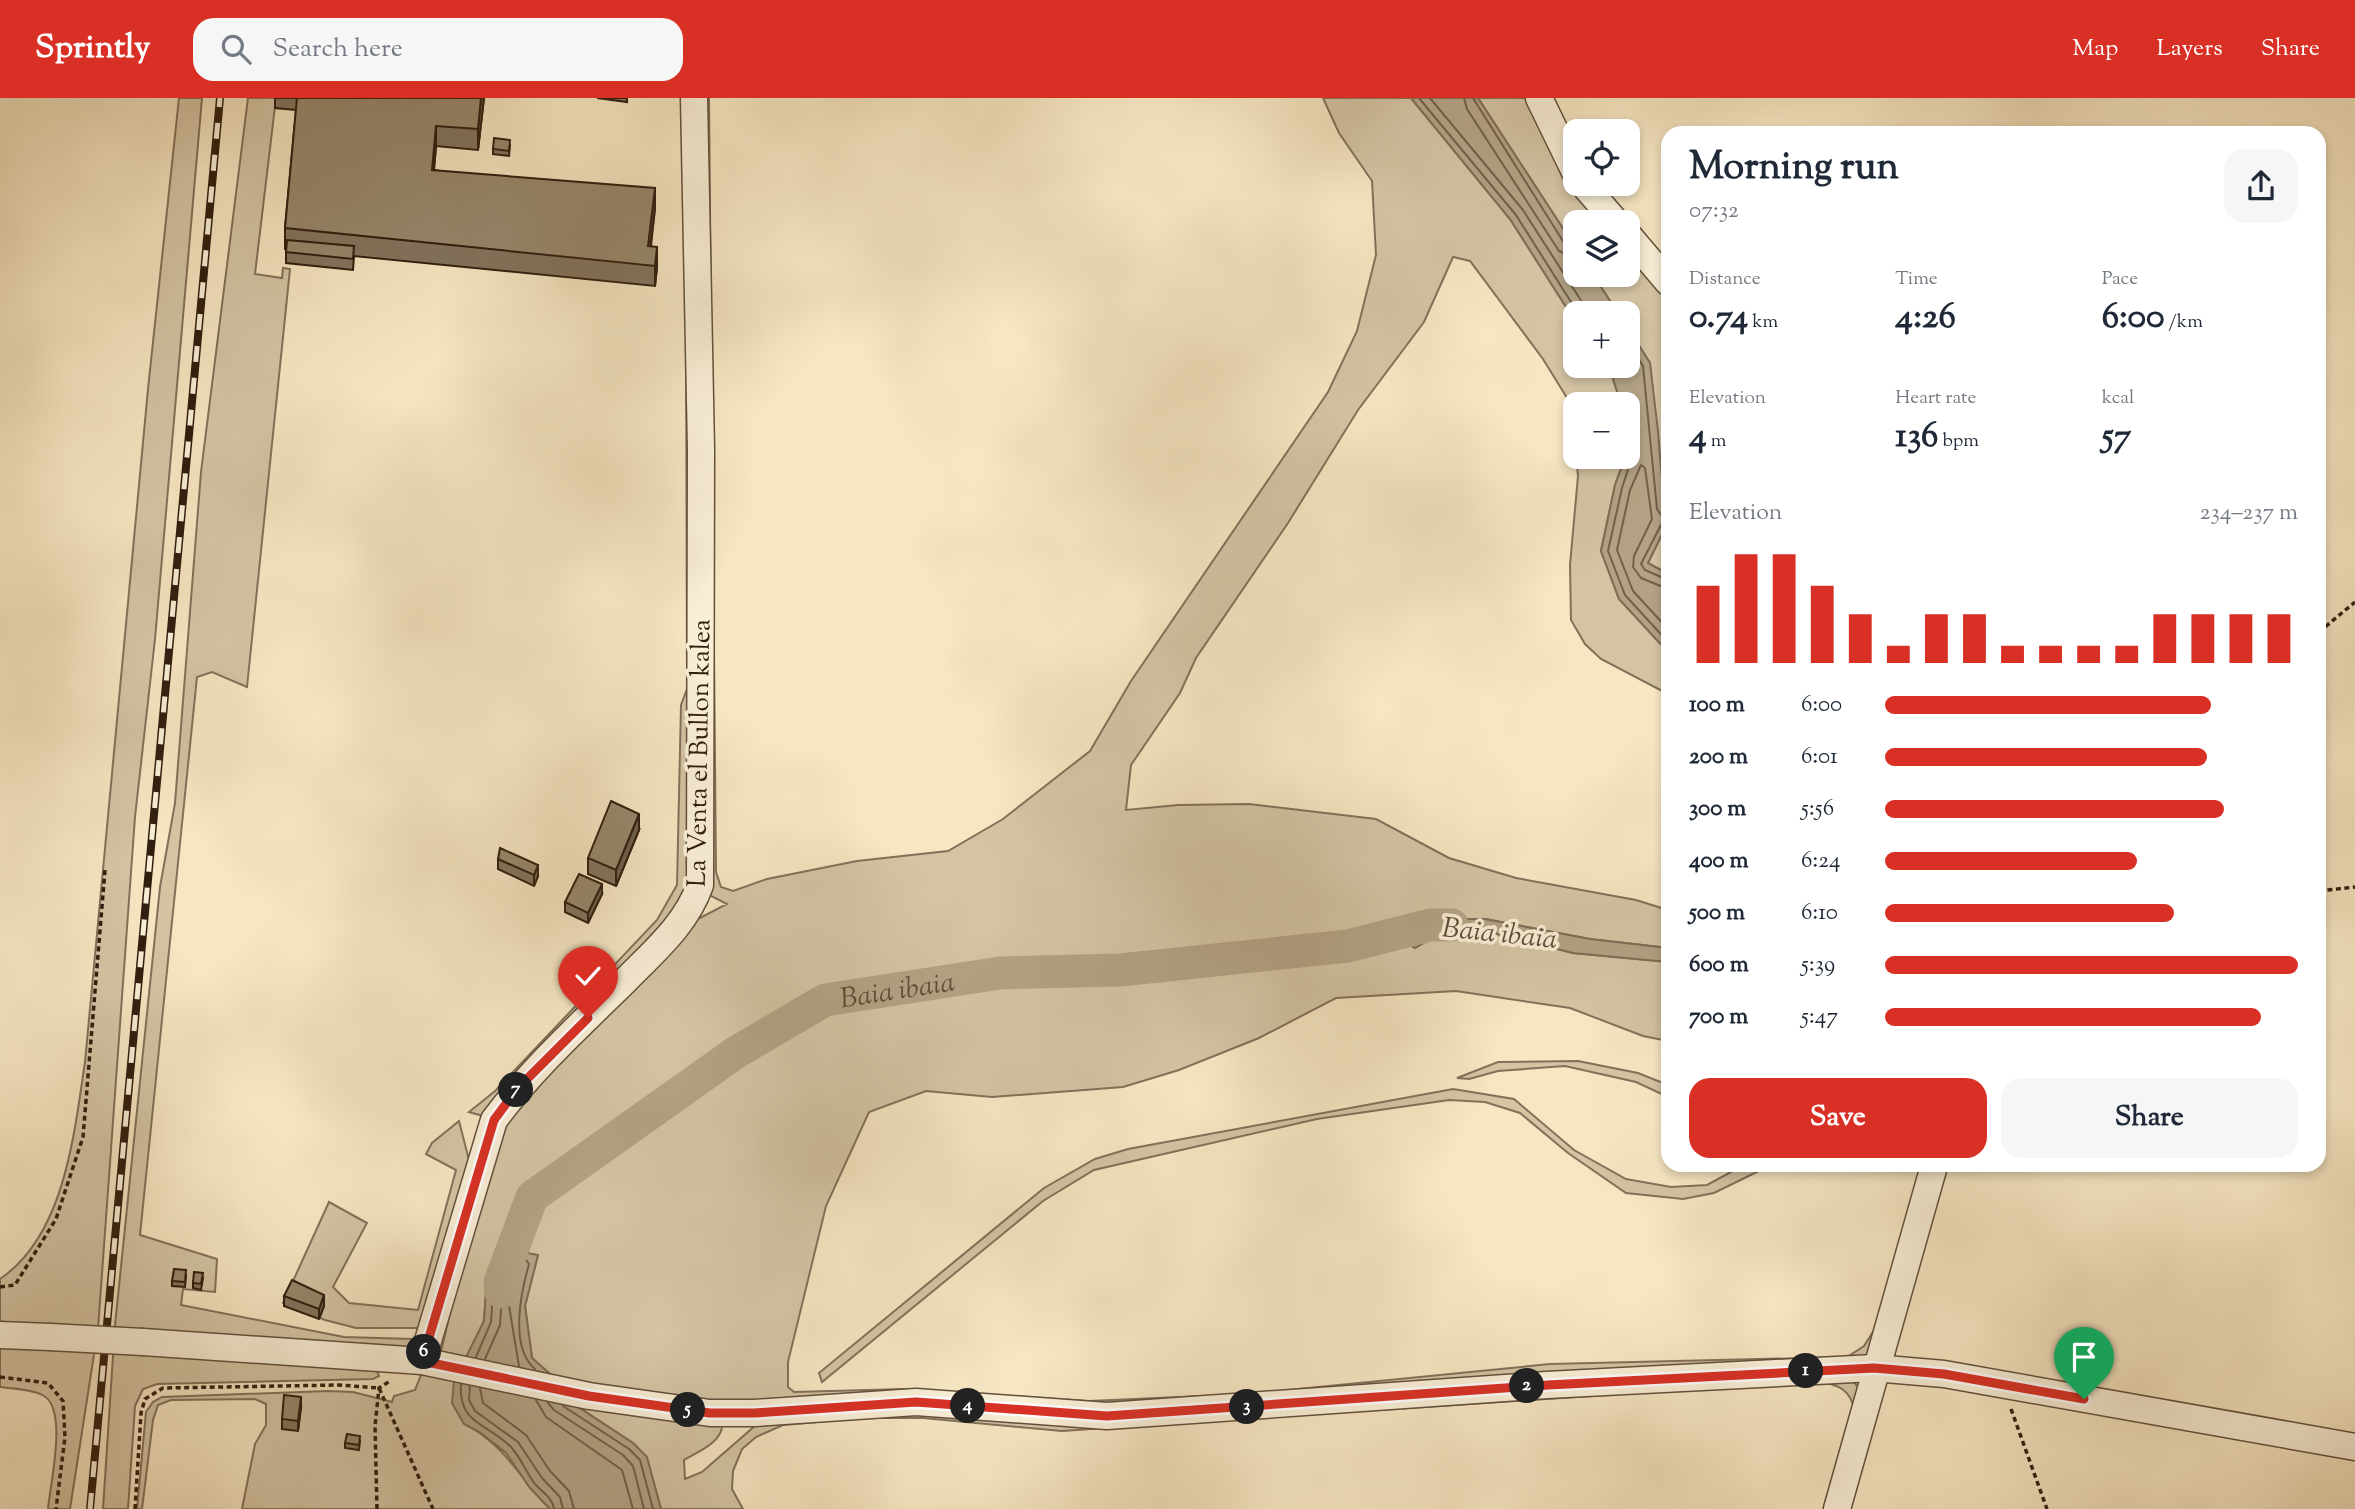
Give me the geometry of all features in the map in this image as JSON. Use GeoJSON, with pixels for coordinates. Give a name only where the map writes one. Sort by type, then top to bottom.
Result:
{"type":"FeatureCollection","features":[{"type":"Feature","properties":{"kind":"street","name":"La Venta el Bullon kalea"},"geometry":{"type":"LineString","coordinates":[[422,1361],[494,1120],[517,1089],[659,947],[691,909],[700,885],[701,449],[694,98]]}},
{"type":"Feature","properties":{"kind":"street"},"geometry":{"type":"LineString","coordinates":[[1539,98],[1563,147]]}},
{"type":"Feature","properties":{"kind":"street"},"geometry":{"type":"LineString","coordinates":[[1593,196],[1606,210]]}},
{"type":"Feature","properties":{"kind":"street"},"geometry":{"type":"LineString","coordinates":[[1640,249],[1661,274]]}},
{"type":"Feature","properties":{"kind":"street"},"geometry":{"type":"LineString","coordinates":[[1837,1509],[1874,1368],[1932,1172]]}},
{"type":"Feature","properties":{"kind":"street"},"geometry":{"type":"LineString","coordinates":[[0,1335],[422,1361],[589,1396],[710,1413],[755,1413],[916,1402],[1107,1416],[1548,1385],[1874,1368],[1944,1374],[2355,1447]]}},
{"type":"Feature","properties":{"kind":"path"},"geometry":{"type":"LineString","coordinates":[[2326,626],[2355,602]]}},
{"type":"Feature","properties":{"kind":"path"},"geometry":{"type":"LineString","coordinates":[[0,1287],[15,1285],[56,1219],[83,1137],[105,870]]}},
{"type":"Feature","properties":{"kind":"path"},"geometry":{"type":"LineString","coordinates":[[2326,890],[2355,887]]}},
{"type":"Feature","properties":{"kind":"path"},"geometry":{"type":"LineString","coordinates":[[135,1509],[141,1413],[145,1399],[163,1388],[339,1385],[379,1388],[422,1361]]}},
{"type":"Feature","properties":{"kind":"path"},"geometry":{"type":"LineString","coordinates":[[0,1377],[48,1383],[63,1401],[65,1437],[56,1509]]}},
{"type":"Feature","properties":{"kind":"path"},"geometry":{"type":"LineString","coordinates":[[2002,1384],[2048,1509]]}},
{"type":"Feature","properties":{"kind":"path"},"geometry":{"type":"LineString","coordinates":[[377,1509],[375,1426],[379,1388]]}},
{"type":"Feature","properties":{"kind":"path"},"geometry":{"type":"LineString","coordinates":[[379,1388],[433,1509]]}},
{"type":"Feature","properties":{"kind":"shaded area"},"geometry":{"type":"Polygon","coordinates":[[[179,98],[202,98],[155,639],[135,817],[98,1329],[70,1509],[48,1509],[56,1449],[55,1416],[51,1404],[44,1396],[0,1387],[0,1279],[22,1260],[39,1237],[53,1210],[70,1151],[81,1090],[148,389],[179,98]]]}},
{"type":"Feature","properties":{"kind":"shaded area"},"geometry":{"type":"Polygon","coordinates":[[[248,98],[276,98],[255,274],[282,278],[283,268],[290,269],[247,687],[212,672],[197,677],[140,1235],[217,1259],[215,1292],[183,1289],[181,1305],[344,1337],[412,1339],[415,1348],[376,1369],[379,1376],[373,1379],[157,1384],[143,1389],[135,1406],[128,1509],[103,1509],[115,1325],[160,887],[175,803],[201,472],[248,98]]]}},
{"type":"Feature","properties":{"kind":"shaded area"},"geometry":{"type":"Polygon","coordinates":[[[703,98],[709,98],[716,872],[721,887],[733,891],[767,879],[857,861],[948,851],[1003,819],[1090,751],[1131,681],[1328,392],[1357,331],[1376,255],[1372,181],[1339,133],[1323,98],[1411,98],[1510,219],[1563,302],[1563,378],[1613,378],[1617,392],[1563,392],[1543,359],[1470,261],[1453,257],[1424,322],[1358,410],[1288,523],[1196,658],[1180,693],[1131,765],[1126,810],[1178,805],[1249,804],[1376,819],[1449,858],[1516,878],[1636,900],[1661,908],[1661,947],[1590,939],[1485,919],[1415,919],[1401,939],[1415,948],[1438,934],[1493,933],[1573,953],[1661,961],[1661,1040],[1643,1036],[1570,1008],[1456,991],[1336,998],[1259,1038],[1179,1070],[1123,1087],[992,1097],[926,1091],[869,1112],[826,1206],[788,1362],[788,1387],[794,1392],[904,1389],[1089,1401],[1248,1394],[1550,1364],[1847,1357],[1864,1346],[1876,1327],[1921,1172],[1927,1172],[1881,1336],[1870,1356],[1852,1364],[1706,1366],[1193,1406],[1082,1408],[891,1396],[745,1405],[661,1396],[658,1415],[722,1423],[719,1436],[714,1441],[684,1460],[685,1479],[702,1472],[756,1425],[794,1418],[897,1409],[1099,1425],[1849,1376],[1862,1392],[1860,1410],[1833,1509],[1828,1509],[1855,1411],[1847,1393],[1832,1384],[1818,1381],[1062,1431],[923,1418],[863,1418],[783,1425],[756,1437],[742,1449],[733,1471],[732,1489],[743,1509],[661,1509],[646,1457],[633,1443],[563,1397],[558,1381],[532,1358],[525,1306],[538,1255],[498,1248],[487,1276],[484,1321],[465,1361],[440,1356],[483,1173],[512,1107],[690,923],[727,904],[709,895],[703,98]]]}},
{"type":"Feature","properties":{"kind":"shaded area"},"geometry":{"type":"Polygon","coordinates":[[[1478,98],[1535,98],[1563,146],[1563,196],[1593,196],[1601,210],[1563,210],[1563,229],[1478,98]]]}},
{"type":"Feature","properties":{"kind":"shaded area"},"geometry":{"type":"Polygon","coordinates":[[[1640,258],[1661,282],[1661,475],[1650,363],[1640,347],[1640,301],[1610,301],[1601,287],[1640,287],[1640,258]]]}},
{"type":"Feature","properties":{"kind":"shaded area"},"geometry":{"type":"Polygon","coordinates":[[[686,313],[689,313],[695,866],[685,902],[483,1116],[469,1112],[495,1091],[657,920],[677,885],[681,705],[687,689],[686,313]]]}},
{"type":"Feature","properties":{"kind":"shaded area"},"geometry":{"type":"Polygon","coordinates":[[[1577,469],[1621,469],[1601,551],[1619,599],[1661,644],[1661,690],[1601,659],[1585,644],[1571,620],[1570,565],[1577,469]]]}},
{"type":"Feature","properties":{"kind":"shaded area"},"geometry":{"type":"Polygon","coordinates":[[[1661,536],[1661,570],[1648,563],[1661,536]]]}},
{"type":"Feature","properties":{"kind":"shaded area"},"geometry":{"type":"Polygon","coordinates":[[[1578,1061],[1638,1073],[1661,1082],[1661,1094],[1636,1082],[1565,1066],[1498,1071],[1469,1079],[1457,1078],[1498,1062],[1578,1061]]]}},
{"type":"Feature","properties":{"kind":"shaded area"},"geometry":{"type":"Polygon","coordinates":[[[1453,1089],[1514,1099],[1574,1150],[1626,1179],[1671,1187],[1707,1185],[1731,1172],[1757,1172],[1714,1193],[1683,1199],[1626,1193],[1568,1153],[1520,1113],[1485,1102],[1449,1100],[1317,1119],[1094,1170],[1043,1201],[822,1382],[819,1373],[1044,1188],[1095,1159],[1128,1149],[1453,1089]]]}},
{"type":"Feature","properties":{"kind":"shaded area"},"geometry":{"type":"Polygon","coordinates":[[[459,1121],[470,1164],[429,1328],[356,1328],[325,1320],[283,1303],[329,1202],[367,1223],[333,1287],[349,1303],[418,1310],[456,1170],[426,1154],[432,1143],[459,1121]]]}},
{"type":"Feature","properties":{"kind":"shaded area"},"geometry":{"type":"Polygon","coordinates":[[[432,1369],[458,1375],[464,1423],[501,1452],[550,1509],[242,1509],[255,1444],[266,1425],[266,1404],[255,1399],[171,1400],[158,1405],[153,1420],[142,1509],[137,1509],[146,1412],[153,1402],[162,1397],[328,1391],[353,1392],[392,1402],[394,1396],[415,1390],[421,1375],[432,1369]]]}},
{"type":"Feature","properties":{"kind":"water"},"geometry":{"type":"Polygon","coordinates":[[[1411,98],[1478,98],[1563,229],[1563,287],[1601,287],[1610,301],[1563,302],[1510,219],[1411,98]]]}},
{"type":"Feature","properties":{"kind":"water"},"geometry":{"type":"Polygon","coordinates":[[[1640,347],[1650,363],[1661,467],[1661,536],[1648,563],[1661,570],[1661,644],[1619,599],[1601,551],[1621,469],[1640,469],[1640,392],[1617,392],[1613,378],[1640,378],[1640,347]]]}},
{"type":"Feature","properties":{"kind":"water"},"geometry":{"type":"Polygon","coordinates":[[[1415,919],[1485,919],[1590,939],[1661,947],[1661,961],[1573,953],[1493,933],[1438,934],[1415,948],[1401,939],[1415,919]]]}},
{"type":"Feature","properties":{"kind":"water"},"geometry":{"type":"Polygon","coordinates":[[[498,1248],[538,1255],[525,1306],[532,1358],[558,1381],[563,1397],[633,1443],[647,1457],[661,1509],[550,1509],[530,1488],[506,1453],[481,1433],[464,1424],[452,1403],[454,1381],[484,1321],[487,1276],[498,1248]]]}},
{"type":"Feature","properties":{"kind":"building"},"geometry":{"type":"Polygon","coordinates":[[[297,98],[481,98],[478,129],[436,126],[432,170],[655,188],[648,246],[657,247],[655,266],[285,228],[297,98]]]}},
{"type":"Feature","properties":{"kind":"building"},"geometry":{"type":"Polygon","coordinates":[[[494,138],[510,140],[509,151],[493,149],[494,138]]]}},
{"type":"Feature","properties":{"kind":"building"},"geometry":{"type":"Polygon","coordinates":[[[287,240],[354,246],[353,259],[286,252],[287,240]]]}},
{"type":"Feature","properties":{"kind":"building"},"geometry":{"type":"Polygon","coordinates":[[[611,801],[639,814],[616,870],[588,858],[611,801]]]}},
{"type":"Feature","properties":{"kind":"building"},"geometry":{"type":"Polygon","coordinates":[[[500,848],[538,865],[534,875],[498,859],[500,848]]]}},
{"type":"Feature","properties":{"kind":"building"},"geometry":{"type":"Polygon","coordinates":[[[579,874],[602,884],[588,913],[565,902],[579,874]]]}},
{"type":"Feature","properties":{"kind":"building"},"geometry":{"type":"Polygon","coordinates":[[[174,1269],[186,1270],[185,1282],[172,1281],[174,1269]]]}},
{"type":"Feature","properties":{"kind":"building"},"geometry":{"type":"Polygon","coordinates":[[[194,1272],[203,1273],[201,1284],[193,1283],[194,1272]]]}},
{"type":"Feature","properties":{"kind":"building"},"geometry":{"type":"Polygon","coordinates":[[[292,1280],[324,1295],[319,1309],[284,1296],[292,1280]]]}},
{"type":"Feature","properties":{"kind":"building"},"geometry":{"type":"Polygon","coordinates":[[[284,1395],[301,1397],[298,1421],[282,1419],[284,1395]]]}},
{"type":"Feature","properties":{"kind":"building"},"geometry":{"type":"Polygon","coordinates":[[[347,1434],[360,1436],[359,1445],[345,1443],[347,1434]]]}},
{"type":"Feature","properties":{"kind":"waterway","name":"Baia ibaia"},"geometry":{"type":"LineString","coordinates":[[501,1292],[500,1282],[532,1197],[735,1053],[825,1000],[1000,973],[1120,970],[1348,946],[1430,925],[1452,925]]}},
{"type":"Feature","properties":{"kind":"railway"},"geometry":{"type":"LineString","coordinates":[[90,1509],[220,98]]}},
{"type":"Feature","properties":{"kind":"route"},"geometry":{"type":"LineString","coordinates":[[588,1018],[517,1089],[494,1120],[479,1161],[422,1361],[589,1396],[710,1413],[755,1413],[916,1402],[1107,1416],[1548,1385],[1874,1368],[1944,1374],[2084,1399]]}}]}
